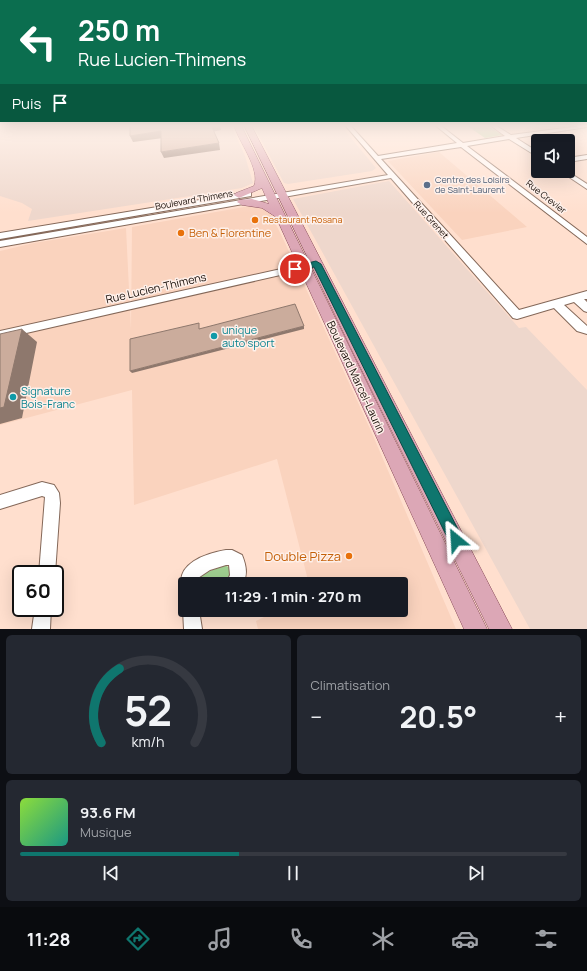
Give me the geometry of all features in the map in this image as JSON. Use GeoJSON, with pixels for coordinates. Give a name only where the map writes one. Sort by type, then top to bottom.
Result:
{"type":"FeatureCollection","features":[{"type":"Feature","properties":{"kind":"main road","name":"Boulevard Marcel-Laurin"},"geometry":{"type":"LineString","coordinates":[[252,154],[283,222],[310,265],[501,629]]}},
{"type":"Feature","properties":{"kind":"main road","name":"Boulevard Marcel-Laurin"},"geometry":{"type":"LineString","coordinates":[[263,154],[282,192],[310,265],[476,629]]}},
{"type":"Feature","properties":{"kind":"main road"},"geometry":{"type":"LineString","coordinates":[[240,198],[258,188],[260,184],[259,170]]}},
{"type":"Feature","properties":{"kind":"main road"},"geometry":{"type":"LineString","coordinates":[[240,198],[268,206],[283,222]]}},
{"type":"Feature","properties":{"kind":"street","name":"Rue Grenet"},"geometry":{"type":"LineString","coordinates":[[373,154],[517,315],[556,304]]}},
{"type":"Feature","properties":{"kind":"street"},"geometry":{"type":"LineString","coordinates":[[376,158],[400,154]]}},
{"type":"Feature","properties":{"kind":"street","name":"Rue Crevier"},"geometry":{"type":"LineString","coordinates":[[475,154],[587,240]]}},
{"type":"Feature","properties":{"kind":"street"},"geometry":{"type":"LineString","coordinates":[[575,159],[587,156]]}},
{"type":"Feature","properties":{"kind":"street","name":"Boulevard Thimens"},"geometry":{"type":"LineString","coordinates":[[0,236],[390,174]]}},
{"type":"Feature","properties":{"kind":"street"},"geometry":{"type":"LineString","coordinates":[[574,178],[587,187]]}},
{"type":"Feature","properties":{"kind":"street","name":"Boulevard Thimens"},"geometry":{"type":"LineString","coordinates":[[0,244],[240,198]]}},
{"type":"Feature","properties":{"kind":"street","name":"Rue Lucien-Thimens"},"geometry":{"type":"LineString","coordinates":[[0,335],[310,265]]}},
{"type":"Feature","properties":{"kind":"street"},"geometry":{"type":"LineString","coordinates":[[587,295],[556,304],[581,328],[587,330]]}},
{"type":"Feature","properties":{"kind":"street"},"geometry":{"type":"LineString","coordinates":[[576,298],[587,308]]}},
{"type":"Feature","properties":{"kind":"street"},"geometry":{"type":"LineString","coordinates":[[0,502],[42,489],[51,492],[54,503],[47,565]]}},
{"type":"Feature","properties":{"kind":"street"},"geometry":{"type":"LineString","coordinates":[[189,577],[193,570],[226,556],[234,558],[236,561],[238,577]]}},
{"type":"Feature","properties":{"kind":"street"},"geometry":{"type":"LineString","coordinates":[[41,629],[42,617]]}},
{"type":"Feature","properties":{"kind":"street"},"geometry":{"type":"LineString","coordinates":[[192,617],[193,629]]}},
{"type":"Feature","properties":{"kind":"shaded area"},"geometry":{"type":"Polygon","coordinates":[[[0,154],[244,154],[253,183],[242,188],[28,221],[32,209],[22,203],[0,196],[0,154]]]}},
{"type":"Feature","properties":{"kind":"shaded area"},"geometry":{"type":"Polygon","coordinates":[[[269,154],[365,154],[376,168],[372,171],[288,184],[284,183],[269,154]]]}},
{"type":"Feature","properties":{"kind":"shaded area"},"geometry":{"type":"Polygon","coordinates":[[[426,154],[442,154],[527,227],[462,240],[388,161],[426,154]]]}},
{"type":"Feature","properties":{"kind":"shaded area"},"geometry":{"type":"Polygon","coordinates":[[[389,181],[519,328],[526,327],[587,390],[587,629],[530,629],[293,199],[389,181]]]}},
{"type":"Feature","properties":{"kind":"shaded area"},"geometry":{"type":"Polygon","coordinates":[[[255,205],[269,210],[371,431],[456,629],[258,629],[256,621],[264,617],[408,617],[408,577],[307,577],[277,459],[134,505],[132,390],[0,425],[0,251],[34,243],[126,228],[131,330],[132,227],[255,205]]]}},
{"type":"Feature","properties":{"kind":"green space"},"geometry":{"type":"Polygon","coordinates":[[[225,565],[230,568],[231,574],[229,577],[200,577],[200,575],[225,565]]]}},
{"type":"Feature","properties":{"kind":"building","name":"unique auto sport"},"geometry":{"type":"Polygon","coordinates":[[[295,304],[304,326],[130,371],[130,339],[199,323],[199,329],[295,304]]]}},
{"type":"Feature","properties":{"kind":"building"},"geometry":{"type":"Polygon","coordinates":[[[22,329],[4,407],[0,408],[0,334],[22,329]]]}},
{"type":"Feature","properties":{"kind":"place","name":"Centre des Loisirs de Saint-Laurent"},"geometry":{"type":"Point","coordinates":[427,185]}},
{"type":"Feature","properties":{"kind":"place","name":"Restaurant Rosana"},"geometry":{"type":"Point","coordinates":[255,220]}},
{"type":"Feature","properties":{"kind":"place","name":"Ben & Florentine"},"geometry":{"type":"Point","coordinates":[181,233]}},
{"type":"Feature","properties":{"kind":"place","name":"unique auto sport"},"geometry":{"type":"Point","coordinates":[214,336]}},
{"type":"Feature","properties":{"kind":"place","name":"Signature Bois-Franc"},"geometry":{"type":"Point","coordinates":[13,397]}},
{"type":"Feature","properties":{"kind":"place","name":"Double Pizza"},"geometry":{"type":"Point","coordinates":[349,556]}},
{"type":"Feature","properties":{"kind":"route"},"geometry":{"type":"LineString","coordinates":[[295,269],[316,264],[456,540]]}}]}
